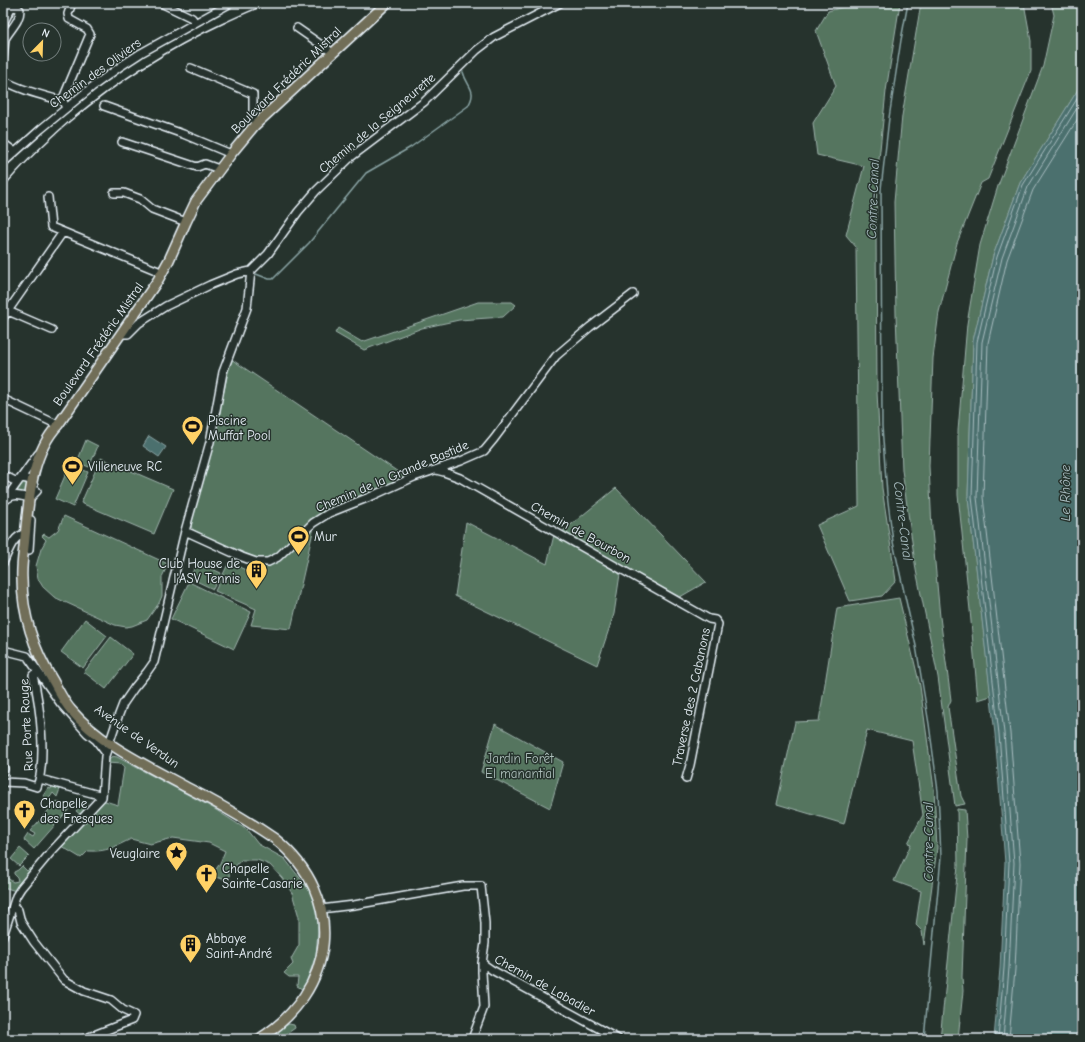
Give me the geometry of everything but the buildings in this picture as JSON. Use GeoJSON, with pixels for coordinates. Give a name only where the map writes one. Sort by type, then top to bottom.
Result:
{"type":"FeatureCollection","features":[{"type":"Feature","properties":{"kind":"main road","name":"Boulevard Frédéric Mistral"},"geometry":{"type":"LineString","coordinates":[[33,495],[32,482],[43,447],[49,435],[58,425],[122,334],[163,272],[196,200],[255,125],[387,3]]}},
{"type":"Feature","properties":{"kind":"main road","name":"Boulevard Frédéric Mistral"},"geometry":{"type":"LineString","coordinates":[[33,495],[43,463],[58,425]]}},
{"type":"Feature","properties":{"kind":"main road","name":"Avenue de Verdun"},"geometry":{"type":"LineString","coordinates":[[33,495],[25,534],[22,577],[23,602],[30,632],[36,648],[47,672],[71,709],[82,721],[144,764],[190,788],[264,832],[286,848],[307,874],[318,897],[321,909],[323,934],[321,958],[312,984],[289,1015],[259,1039]]}},
{"type":"Feature","properties":{"kind":"main road","name":"Avenue de Verdun"},"geometry":{"type":"LineString","coordinates":[[26,614],[26,588],[33,495]]}},
{"type":"Feature","properties":{"kind":"street"},"geometry":{"type":"LineString","coordinates":[[66,108],[63,101],[90,34],[87,29],[69,19],[68,14],[72,3]]}},
{"type":"Feature","properties":{"kind":"street"},"geometry":{"type":"LineString","coordinates":[[161,3],[192,18],[195,22]]}},
{"type":"Feature","properties":{"kind":"street","name":"Chemin des Oliviers"},"geometry":{"type":"LineString","coordinates":[[3,164],[66,108],[121,66],[195,22],[219,11],[231,3]]}},
{"type":"Feature","properties":{"kind":"street","name":"Chemin de la Seigneurette"},"geometry":{"type":"LineString","coordinates":[[251,271],[268,254],[316,190],[351,157],[424,102],[477,50],[494,37],[560,3]]}},
{"type":"Feature","properties":{"kind":"street"},"geometry":{"type":"LineString","coordinates":[[298,28],[333,53]]}},
{"type":"Feature","properties":{"kind":"street"},"geometry":{"type":"LineString","coordinates":[[3,59],[5,39]]}},
{"type":"Feature","properties":{"kind":"street"},"geometry":{"type":"LineString","coordinates":[[191,68],[253,94],[253,118],[255,125]]}},
{"type":"Feature","properties":{"kind":"street"},"geometry":{"type":"LineString","coordinates":[[3,78],[12,84],[47,97],[63,101]]}},
{"type":"Feature","properties":{"kind":"street"},"geometry":{"type":"LineString","coordinates":[[104,106],[183,134],[231,154]]}},
{"type":"Feature","properties":{"kind":"street"},"geometry":{"type":"LineString","coordinates":[[122,142],[197,167],[205,164],[220,169]]}},
{"type":"Feature","properties":{"kind":"street"},"geometry":{"type":"LineString","coordinates":[[3,143],[15,152]]}},
{"type":"Feature","properties":{"kind":"street"},"geometry":{"type":"LineString","coordinates":[[114,193],[124,193],[140,198],[152,209],[186,222]]}},
{"type":"Feature","properties":{"kind":"street"},"geometry":{"type":"LineString","coordinates":[[48,197],[51,227],[163,272]]}},
{"type":"Feature","properties":{"kind":"street"},"geometry":{"type":"LineString","coordinates":[[3,318],[63,232]]}},
{"type":"Feature","properties":{"kind":"street"},"geometry":{"type":"LineString","coordinates":[[3,936],[18,892],[28,878],[102,797],[105,752],[123,704],[154,662],[185,531],[210,442],[220,387],[247,308],[251,271],[237,274],[210,285],[166,306],[139,324],[128,334],[122,334]]}},
{"type":"Feature","properties":{"kind":"street","name":"Chemin de la Grande Bastide"},"geometry":{"type":"LineString","coordinates":[[185,531],[242,557],[256,562],[268,562],[278,557],[313,523],[329,512],[372,496],[414,477],[461,461],[484,450],[494,439],[556,356],[590,327],[633,294]]}},
{"type":"Feature","properties":{"kind":"street"},"geometry":{"type":"LineString","coordinates":[[8,311],[52,330]]}},
{"type":"Feature","properties":{"kind":"street"},"geometry":{"type":"LineString","coordinates":[[3,399],[58,425]]}},
{"type":"Feature","properties":{"kind":"street","name":"Boulevard Frédéric Mistral"},"geometry":{"type":"LineString","coordinates":[[4,502],[43,447]]}},
{"type":"Feature","properties":{"kind":"street","name":"Chemin de Bourbon"},"geometry":{"type":"LineString","coordinates":[[434,470],[460,478],[709,619],[715,620]]}},
{"type":"Feature","properties":{"kind":"street"},"geometry":{"type":"LineString","coordinates":[[3,475],[18,481],[22,478],[32,482]]}},
{"type":"Feature","properties":{"kind":"street","name":"Boulevard Frédéric Mistral"},"geometry":{"type":"LineString","coordinates":[[4,502],[11,496],[15,495],[33,495]]}},
{"type":"Feature","properties":{"kind":"street"},"geometry":{"type":"LineString","coordinates":[[3,563],[17,538],[21,534],[25,534]]}},
{"type":"Feature","properties":{"kind":"street","name":"Traverse des 2 Cabanons"},"geometry":{"type":"LineString","coordinates":[[686,779],[718,624],[715,620]]}},
{"type":"Feature","properties":{"kind":"street"},"geometry":{"type":"LineString","coordinates":[[3,650],[27,656],[61,704],[87,733],[96,740],[105,752]]}},
{"type":"Feature","properties":{"kind":"street","name":"Rue Porte Rouge"},"geometry":{"type":"LineString","coordinates":[[37,671],[33,675],[37,694],[41,744],[40,779]]}},
{"type":"Feature","properties":{"kind":"street"},"geometry":{"type":"LineString","coordinates":[[3,766],[3,772]]}},
{"type":"Feature","properties":{"kind":"street"},"geometry":{"type":"LineString","coordinates":[[3,782],[37,787],[40,779],[99,795]]}},
{"type":"Feature","properties":{"kind":"street","name":"Chemin de Labadier"},"geometry":{"type":"LineString","coordinates":[[321,909],[354,905],[463,886],[481,886],[485,923],[485,943],[482,964],[618,1039]]}},
{"type":"Feature","properties":{"kind":"street"},"geometry":{"type":"LineString","coordinates":[[13,906],[18,910],[21,922],[34,942],[64,980],[84,991],[111,1000],[123,1010],[134,1015],[132,1020],[84,1039]]}},
{"type":"Feature","properties":{"kind":"street"},"geometry":{"type":"LineString","coordinates":[[472,1039],[484,1007],[482,964]]}},
{"type":"Feature","properties":{"kind":"green space"},"geometry":{"type":"Polygon","coordinates":[[[850,3],[900,3],[886,91],[877,179],[876,228],[877,392],[882,488],[896,581],[882,596],[850,601],[817,525],[859,506],[856,247],[846,235],[864,166],[817,155],[813,123],[836,86],[816,31],[828,11],[847,6],[850,3]]]}},
{"type":"Feature","properties":{"kind":"green space"},"geometry":{"type":"Polygon","coordinates":[[[921,3],[1024,3],[1031,41],[1031,71],[988,179],[981,183],[957,243],[939,312],[933,358],[929,466],[932,530],[940,617],[951,700],[948,707],[961,796],[965,804],[955,806],[938,677],[916,570],[902,470],[896,315],[894,202],[902,116],[921,3]]]}},
{"type":"Feature","properties":{"kind":"green space"},"geometry":{"type":"Polygon","coordinates":[[[1051,3],[1082,3],[1082,83],[1020,183],[993,256],[973,341],[968,497],[991,696],[978,700],[958,495],[958,431],[967,324],[980,245],[998,186],[1043,66],[1054,15],[1051,3]]]}},
{"type":"Feature","properties":{"kind":"green space"},"geometry":{"type":"Polygon","coordinates":[[[478,302],[512,302],[516,305],[503,317],[459,320],[422,328],[364,350],[335,333],[338,328],[362,342],[478,302]]]}},
{"type":"Feature","properties":{"kind":"green space"},"geometry":{"type":"Polygon","coordinates":[[[231,359],[407,478],[318,516],[283,551],[276,556],[268,558],[261,559],[251,556],[192,529],[191,525],[210,453],[231,359]]]}},
{"type":"Feature","properties":{"kind":"green space"},"geometry":{"type":"Polygon","coordinates":[[[86,440],[98,446],[89,467],[77,462],[86,440]]]}},
{"type":"Feature","properties":{"kind":"green space"},"geometry":{"type":"Polygon","coordinates":[[[101,458],[173,489],[154,534],[81,503],[101,458]]]}},
{"type":"Feature","properties":{"kind":"green space","name":"Villeneuve RC"},"geometry":{"type":"Polygon","coordinates":[[[70,464],[88,472],[73,507],[55,499],[70,464]]]}},
{"type":"Feature","properties":{"kind":"green space"},"geometry":{"type":"Polygon","coordinates":[[[26,482],[28,484],[25,494],[15,491],[21,483],[26,482]]]}},
{"type":"Feature","properties":{"kind":"green space"},"geometry":{"type":"Polygon","coordinates":[[[616,488],[706,582],[680,597],[562,532],[616,488]]]}},
{"type":"Feature","properties":{"kind":"green space"},"geometry":{"type":"Polygon","coordinates":[[[64,516],[168,564],[162,577],[162,596],[147,620],[126,627],[115,625],[54,597],[43,587],[38,579],[36,566],[41,549],[46,540],[42,536],[44,534],[49,537],[58,530],[64,516]]]}},
{"type":"Feature","properties":{"kind":"green space"},"geometry":{"type":"Polygon","coordinates":[[[466,522],[547,564],[554,535],[620,574],[614,614],[597,665],[455,596],[466,522]]]}},
{"type":"Feature","properties":{"kind":"green space"},"geometry":{"type":"Polygon","coordinates":[[[314,527],[291,629],[251,625],[256,609],[215,591],[229,562],[258,576],[264,565],[280,561],[314,527]]]}},
{"type":"Feature","properties":{"kind":"green space"},"geometry":{"type":"Polygon","coordinates":[[[197,562],[221,573],[213,589],[190,578],[197,562]]]}},
{"type":"Feature","properties":{"kind":"green space"},"geometry":{"type":"Polygon","coordinates":[[[189,582],[251,612],[234,649],[171,619],[189,582]]]}},
{"type":"Feature","properties":{"kind":"green space"},"geometry":{"type":"Polygon","coordinates":[[[899,598],[920,686],[934,789],[937,848],[924,945],[922,931],[916,925],[921,891],[894,881],[911,844],[908,843],[923,815],[912,741],[867,730],[844,824],[777,804],[795,722],[819,721],[837,608],[899,598]]]}},
{"type":"Feature","properties":{"kind":"green space"},"geometry":{"type":"Polygon","coordinates":[[[85,619],[107,636],[83,668],[61,652],[85,619]]]}},
{"type":"Feature","properties":{"kind":"green space"},"geometry":{"type":"Polygon","coordinates":[[[111,637],[133,654],[106,689],[84,672],[111,637]]]}},
{"type":"Feature","properties":{"kind":"green space","name":"Jardin Forêt El manantial"},"geometry":{"type":"Polygon","coordinates":[[[495,724],[563,762],[550,808],[481,772],[495,724]]]}},
{"type":"Feature","properties":{"kind":"green space"},"geometry":{"type":"Polygon","coordinates":[[[112,756],[117,757],[213,808],[247,830],[258,844],[285,859],[310,891],[319,917],[316,955],[307,981],[302,989],[297,986],[298,977],[289,977],[284,973],[293,964],[291,959],[299,945],[299,917],[292,893],[282,878],[270,865],[257,860],[241,860],[229,873],[230,881],[212,876],[225,851],[209,843],[173,838],[150,844],[131,839],[105,850],[88,851],[81,858],[61,846],[97,804],[105,801],[118,805],[124,768],[121,764],[107,763],[112,756]]]}},
{"type":"Feature","properties":{"kind":"green space"},"geometry":{"type":"Polygon","coordinates":[[[52,786],[60,789],[57,797],[53,793],[48,800],[43,796],[48,788],[51,789],[52,786]]]}},
{"type":"Feature","properties":{"kind":"green space"},"geometry":{"type":"Polygon","coordinates":[[[57,801],[69,809],[34,849],[24,840],[28,834],[33,837],[35,834],[30,831],[57,801]]]}},
{"type":"Feature","properties":{"kind":"green space"},"geometry":{"type":"Polygon","coordinates":[[[82,803],[88,809],[82,816],[76,811],[82,803]]]}},
{"type":"Feature","properties":{"kind":"green space"},"geometry":{"type":"Polygon","coordinates":[[[957,809],[965,810],[967,839],[962,977],[963,991],[958,1039],[940,1039],[958,866],[957,809]]]}},
{"type":"Feature","properties":{"kind":"green space"},"geometry":{"type":"Polygon","coordinates":[[[20,848],[29,856],[19,866],[11,859],[20,848]]]}},
{"type":"Feature","properties":{"kind":"green space"},"geometry":{"type":"Polygon","coordinates":[[[22,866],[27,871],[30,868],[33,870],[16,891],[3,887],[3,874],[6,876],[5,878],[6,877],[13,882],[18,881],[14,872],[22,866]]]}},
{"type":"Feature","properties":{"kind":"green space"},"geometry":{"type":"Polygon","coordinates":[[[289,1024],[294,1025],[295,1028],[279,1039],[264,1039],[285,1026],[289,1024]]]}},
{"type":"Feature","properties":{"kind":"water","name":"Le Rhône"},"geometry":{"type":"Polygon","coordinates":[[[1082,83],[1082,1039],[994,1039],[1000,968],[1005,863],[995,734],[968,497],[973,341],[993,256],[1020,183],[1082,83]]]}},
{"type":"Feature","properties":{"kind":"water"},"geometry":{"type":"Polygon","coordinates":[[[149,436],[166,447],[159,457],[143,446],[149,436]]]}},
{"type":"Feature","properties":{"kind":"waterway","name":"Contre-Canal"},"geometry":{"type":"LineString","coordinates":[[908,3],[889,118],[881,189],[882,426],[887,494],[893,542],[916,646],[938,791],[941,857],[924,1039]]}},
{"type":"Feature","properties":{"kind":"waterway"},"geometry":{"type":"LineString","coordinates":[[256,274],[273,279],[309,243],[366,173],[411,147],[468,106],[471,100],[472,92],[463,72]]}},
{"type":"Feature","properties":{"kind":"railway"},"geometry":{"type":"LineString","coordinates":[[3,188],[27,161],[61,129],[106,93],[163,55],[203,33],[247,12],[272,3]]}},
{"type":"Feature","properties":{"kind":"place","name":"Piscine Muffat Pool"},"geometry":{"type":"Point","coordinates":[192,446]}},
{"type":"Feature","properties":{"kind":"place","name":"Villeneuve RC"},"geometry":{"type":"Point","coordinates":[72,486]}},
{"type":"Feature","properties":{"kind":"place","name":"Mur"},"geometry":{"type":"Point","coordinates":[299,556]}},
{"type":"Feature","properties":{"kind":"place","name":"Club House de l'ASV Tennis"},"geometry":{"type":"Point","coordinates":[256,590]}},
{"type":"Feature","properties":{"kind":"place","name":"Chapelle des Fresques"},"geometry":{"type":"Point","coordinates":[25,830]}},
{"type":"Feature","properties":{"kind":"place","name":"Veuglaire"},"geometry":{"type":"Point","coordinates":[176,872]}},
{"type":"Feature","properties":{"kind":"place","name":"Chapelle Sainte-Casarie"},"geometry":{"type":"Point","coordinates":[207,894]}},
{"type":"Feature","properties":{"kind":"place","name":"Abbaye Saint-André"},"geometry":{"type":"Point","coordinates":[191,964]}}]}
